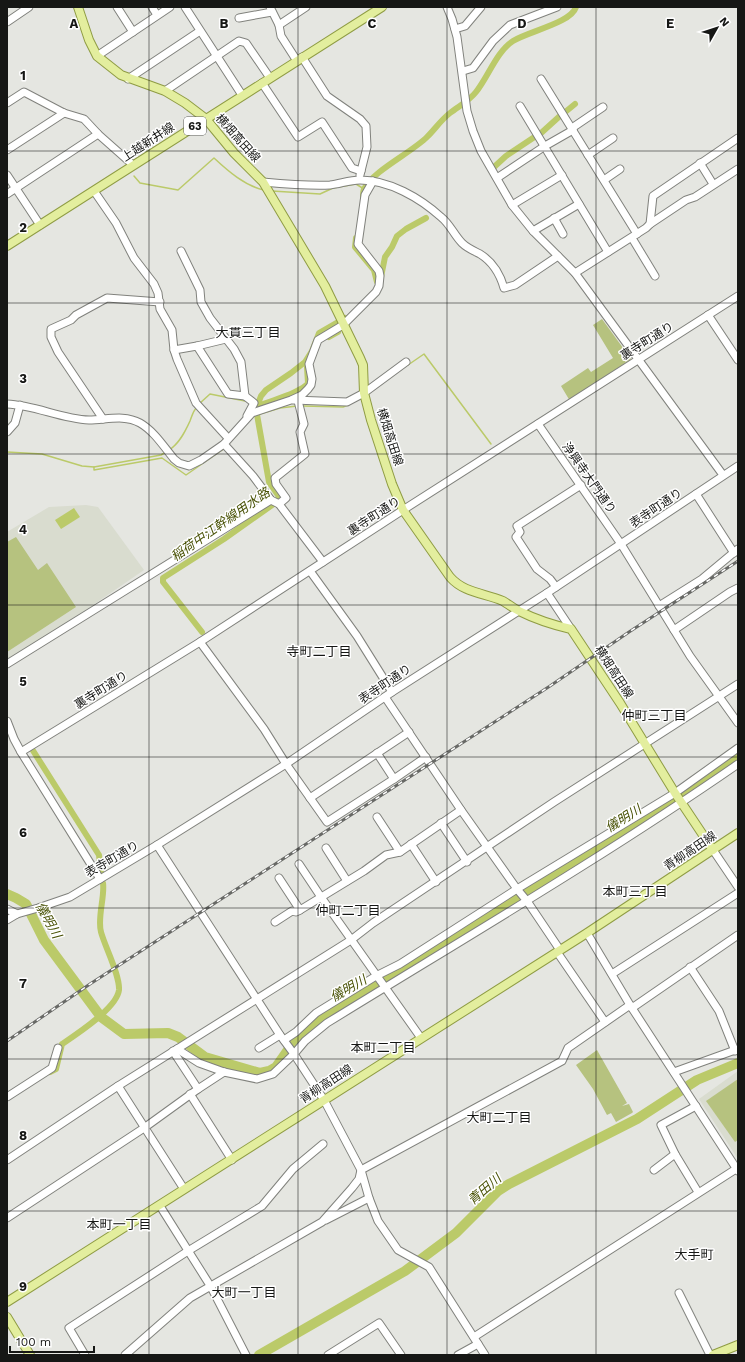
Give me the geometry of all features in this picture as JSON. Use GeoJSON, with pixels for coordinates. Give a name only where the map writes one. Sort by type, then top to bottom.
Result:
{"type":"FeatureCollection","features":[{"type":"Feature","properties":{"kind":"main road","name":"横畑高田線"},"geometry":{"type":"LineString","coordinates":[[78,7],[89,40],[97,56],[121,75],[128,79],[165,91],[206,119],[234,153],[263,182],[325,286],[363,365],[364,393],[371,420],[392,484],[403,510],[438,561],[457,585],[504,601],[518,610],[552,624],[571,628],[713,850]]}},
{"type":"Feature","properties":{"kind":"main road","name":"上越新井線"},"geometry":{"type":"LineString","coordinates":[[7,246],[382,7]]}},
{"type":"Feature","properties":{"kind":"main road","name":"青柳高田線"},"geometry":{"type":"LineString","coordinates":[[7,1302],[587,933],[738,834]]}},
{"type":"Feature","properties":{"kind":"main road"},"geometry":{"type":"LineString","coordinates":[[7,1317],[30,1355]]}},
{"type":"Feature","properties":{"kind":"main road"},"geometry":{"type":"LineString","coordinates":[[713,1355],[738,1345]]}},
{"type":"Feature","properties":{"kind":"street"},"geometry":{"type":"LineString","coordinates":[[7,22],[29,7]]}},
{"type":"Feature","properties":{"kind":"street"},"geometry":{"type":"LineString","coordinates":[[117,7],[133,32]]}},
{"type":"Feature","properties":{"kind":"street"},"geometry":{"type":"LineString","coordinates":[[152,7],[157,15]]}},
{"type":"Feature","properties":{"kind":"street"},"geometry":{"type":"LineString","coordinates":[[97,56],[170,7]]}},
{"type":"Feature","properties":{"kind":"street"},"geometry":{"type":"LineString","coordinates":[[185,7],[242,95]]}},
{"type":"Feature","properties":{"kind":"street"},"geometry":{"type":"LineString","coordinates":[[279,25],[306,7]]}},
{"type":"Feature","properties":{"kind":"street"},"geometry":{"type":"LineString","coordinates":[[447,7],[455,29],[468,111],[473,131],[481,151],[512,205],[533,231],[575,273],[723,475]]}},
{"type":"Feature","properties":{"kind":"street"},"geometry":{"type":"LineString","coordinates":[[455,29],[465,26],[481,7]]}},
{"type":"Feature","properties":{"kind":"street"},"geometry":{"type":"LineString","coordinates":[[462,71],[473,68],[494,41],[510,26],[557,7]]}},
{"type":"Feature","properties":{"kind":"street"},"geometry":{"type":"LineString","coordinates":[[239,18],[271,10],[279,25],[281,36],[327,96],[360,119],[366,126],[367,147],[360,180]]}},
{"type":"Feature","properties":{"kind":"street"},"geometry":{"type":"LineString","coordinates":[[128,79],[200,31]]}},
{"type":"Feature","properties":{"kind":"street"},"geometry":{"type":"LineString","coordinates":[[165,91],[239,41],[246,43],[270,78]]}},
{"type":"Feature","properties":{"kind":"street"},"geometry":{"type":"LineString","coordinates":[[541,79],[604,180],[655,276]]}},
{"type":"Feature","properties":{"kind":"street"},"geometry":{"type":"LineString","coordinates":[[262,83],[298,137],[322,122],[352,168],[361,171]]}},
{"type":"Feature","properties":{"kind":"street"},"geometry":{"type":"LineString","coordinates":[[7,103],[24,92],[64,113],[84,119],[98,134],[133,165]]}},
{"type":"Feature","properties":{"kind":"street"},"geometry":{"type":"LineString","coordinates":[[520,106],[608,252]]}},
{"type":"Feature","properties":{"kind":"street"},"geometry":{"type":"LineString","coordinates":[[497,178],[603,107]]}},
{"type":"Feature","properties":{"kind":"street"},"geometry":{"type":"LineString","coordinates":[[7,150],[64,113]]}},
{"type":"Feature","properties":{"kind":"street"},"geometry":{"type":"LineString","coordinates":[[7,194],[98,134]]}},
{"type":"Feature","properties":{"kind":"street"},"geometry":{"type":"LineString","coordinates":[[588,155],[613,138]]}},
{"type":"Feature","properties":{"kind":"street"},"geometry":{"type":"LineString","coordinates":[[650,224],[653,196],[738,138]]}},
{"type":"Feature","properties":{"kind":"street"},"geometry":{"type":"LineString","coordinates":[[700,163],[713,184]]}},
{"type":"Feature","properties":{"kind":"street"},"geometry":{"type":"LineString","coordinates":[[575,273],[634,236],[686,200],[695,197],[738,168]]}},
{"type":"Feature","properties":{"kind":"street"},"geometry":{"type":"LineString","coordinates":[[604,180],[620,169]]}},
{"type":"Feature","properties":{"kind":"street"},"geometry":{"type":"LineString","coordinates":[[7,175],[40,226]]}},
{"type":"Feature","properties":{"kind":"street"},"geometry":{"type":"LineString","coordinates":[[512,205],[562,175]]}},
{"type":"Feature","properties":{"kind":"street"},"geometry":{"type":"LineString","coordinates":[[263,182],[330,185],[360,180],[373,181],[405,192],[441,216],[462,242],[487,259],[493,265],[501,278],[504,288],[515,285],[558,256]]}},
{"type":"Feature","properties":{"kind":"street"},"geometry":{"type":"LineString","coordinates":[[295,400],[311,385],[312,379],[309,364],[318,340],[343,325],[376,292],[379,286],[379,271],[358,244],[365,195],[373,181]]}},
{"type":"Feature","properties":{"kind":"street"},"geometry":{"type":"LineString","coordinates":[[94,191],[116,223],[134,258],[154,284],[158,292],[160,309],[172,330],[174,350],[196,403],[271,500],[279,504],[323,562]]}},
{"type":"Feature","properties":{"kind":"street"},"geometry":{"type":"LineString","coordinates":[[533,231],[579,204]]}},
{"type":"Feature","properties":{"kind":"street"},"geometry":{"type":"LineString","coordinates":[[554,218],[563,234]]}},
{"type":"Feature","properties":{"kind":"street"},"geometry":{"type":"LineString","coordinates":[[181,251],[200,290],[201,302],[210,318],[241,362],[246,396]]}},
{"type":"Feature","properties":{"kind":"street","name":"裏寺町通り"},"geometry":{"type":"LineString","coordinates":[[21,752],[200,642],[403,510],[738,296]]}},
{"type":"Feature","properties":{"kind":"street"},"geometry":{"type":"LineString","coordinates":[[103,419],[58,352],[51,337],[51,329],[71,320],[107,298],[160,302]]}},
{"type":"Feature","properties":{"kind":"street"},"geometry":{"type":"LineString","coordinates":[[708,315],[738,360]]}},
{"type":"Feature","properties":{"kind":"street"},"geometry":{"type":"LineString","coordinates":[[174,350],[226,339]]}},
{"type":"Feature","properties":{"kind":"street"},"geometry":{"type":"LineString","coordinates":[[197,346],[228,394],[246,396],[263,409]]}},
{"type":"Feature","properties":{"kind":"street"},"geometry":{"type":"LineString","coordinates":[[7,404],[20,405],[64,416],[88,420],[122,418],[140,423],[153,434],[174,459],[184,465],[189,466],[226,441],[252,413],[295,400],[347,402],[364,393],[406,362]]}},
{"type":"Feature","properties":{"kind":"street"},"geometry":{"type":"LineString","coordinates":[[279,504],[286,498],[276,484],[275,478],[305,454],[300,432],[304,424],[295,400]]}},
{"type":"Feature","properties":{"kind":"street"},"geometry":{"type":"LineString","coordinates":[[245,420],[254,403]]}},
{"type":"Feature","properties":{"kind":"street"},"geometry":{"type":"LineString","coordinates":[[7,432],[15,422],[20,405]]}},
{"type":"Feature","properties":{"kind":"street","name":"浄興寺大門通り"},"geometry":{"type":"LineString","coordinates":[[538,424],[621,544],[690,656],[738,723]]}},
{"type":"Feature","properties":{"kind":"street","name":"表寺町通り"},"geometry":{"type":"LineString","coordinates":[[20,913],[70,897],[157,845],[286,764],[392,692],[518,610],[547,593],[738,466]]}},
{"type":"Feature","properties":{"kind":"street"},"geometry":{"type":"LineString","coordinates":[[556,587],[550,579],[537,569],[516,537],[520,532],[518,526],[581,485]]}},
{"type":"Feature","properties":{"kind":"street"},"geometry":{"type":"LineString","coordinates":[[659,606],[702,579],[736,551],[696,494]]}},
{"type":"Feature","properties":{"kind":"street"},"geometry":{"type":"LineString","coordinates":[[7,664],[271,500]]}},
{"type":"Feature","properties":{"kind":"street"},"geometry":{"type":"LineString","coordinates":[[310,571],[357,636],[392,692]]}},
{"type":"Feature","properties":{"kind":"street"},"geometry":{"type":"LineString","coordinates":[[674,630],[738,588]]}},
{"type":"Feature","properties":{"kind":"street"},"geometry":{"type":"LineString","coordinates":[[547,593],[571,628]]}},
{"type":"Feature","properties":{"kind":"street"},"geometry":{"type":"LineString","coordinates":[[200,642],[264,729],[286,764],[327,822],[426,757]]}},
{"type":"Feature","properties":{"kind":"street"},"geometry":{"type":"LineString","coordinates":[[7,1160],[118,1086],[350,940],[373,923],[488,847],[738,684]]}},
{"type":"Feature","properties":{"kind":"street"},"geometry":{"type":"LineString","coordinates":[[385,697],[461,810],[527,901],[605,1022]]}},
{"type":"Feature","properties":{"kind":"street"},"geometry":{"type":"LineString","coordinates":[[7,721],[8,730],[100,879]]}},
{"type":"Feature","properties":{"kind":"street"},"geometry":{"type":"LineString","coordinates":[[310,798],[409,732]]}},
{"type":"Feature","properties":{"kind":"street"},"geometry":{"type":"LineString","coordinates":[[258,1048],[283,1039],[296,1032],[316,1013],[400,964],[517,889],[676,794],[738,748]]}},
{"type":"Feature","properties":{"kind":"street"},"geometry":{"type":"LineString","coordinates":[[377,753],[394,779]]}},
{"type":"Feature","properties":{"kind":"street"},"geometry":{"type":"LineString","coordinates":[[175,1050],[199,1063],[224,1072],[257,1079],[274,1074],[304,1041],[327,1023],[527,901],[682,802],[738,764]]}},
{"type":"Feature","properties":{"kind":"street"},"geometry":{"type":"LineString","coordinates":[[275,922],[292,911],[296,912],[321,898],[386,855],[400,852],[461,810]]}},
{"type":"Feature","properties":{"kind":"street"},"geometry":{"type":"LineString","coordinates":[[377,817],[400,852]]}},
{"type":"Feature","properties":{"kind":"street"},"geometry":{"type":"LineString","coordinates":[[441,823],[467,862]]}},
{"type":"Feature","properties":{"kind":"street"},"geometry":{"type":"LineString","coordinates":[[411,844],[436,882]]}},
{"type":"Feature","properties":{"kind":"street"},"geometry":{"type":"LineString","coordinates":[[157,845],[324,1100],[361,1170],[378,1222],[398,1250],[429,1267],[485,1355]]}},
{"type":"Feature","properties":{"kind":"street"},"geometry":{"type":"LineString","coordinates":[[326,848],[347,881]]}},
{"type":"Feature","properties":{"kind":"street"},"geometry":{"type":"LineString","coordinates":[[713,850],[738,887]]}},
{"type":"Feature","properties":{"kind":"street"},"geometry":{"type":"LineString","coordinates":[[299,864],[350,940],[421,1038]]}},
{"type":"Feature","properties":{"kind":"street"},"geometry":{"type":"LineString","coordinates":[[279,878],[300,910]]}},
{"type":"Feature","properties":{"kind":"street"},"geometry":{"type":"LineString","coordinates":[[612,974],[738,893]]}},
{"type":"Feature","properties":{"kind":"street"},"geometry":{"type":"LineString","coordinates":[[7,909],[20,913]]}},
{"type":"Feature","properties":{"kind":"street"},"geometry":{"type":"LineString","coordinates":[[7,920],[20,913]]}},
{"type":"Feature","properties":{"kind":"street"},"geometry":{"type":"LineString","coordinates":[[458,1355],[476,1341],[698,1192],[737,1170],[631,1007],[587,933]]}},
{"type":"Feature","properties":{"kind":"street"},"geometry":{"type":"LineString","coordinates":[[322,1222],[359,1179],[361,1170],[562,1061],[568,1048],[738,935]]}},
{"type":"Feature","properties":{"kind":"street"},"geometry":{"type":"LineString","coordinates":[[674,1072],[737,1050],[719,1011],[690,967]]}},
{"type":"Feature","properties":{"kind":"street"},"geometry":{"type":"LineString","coordinates":[[7,1097],[52,1068],[58,1048]]}},
{"type":"Feature","properties":{"kind":"street"},"geometry":{"type":"LineString","coordinates":[[175,1050],[198,1089]]}},
{"type":"Feature","properties":{"kind":"street"},"geometry":{"type":"LineString","coordinates":[[7,1218],[144,1128],[190,1094],[224,1072]]}},
{"type":"Feature","properties":{"kind":"street"},"geometry":{"type":"LineString","coordinates":[[118,1086],[184,1190]]}},
{"type":"Feature","properties":{"kind":"street"},"geometry":{"type":"LineString","coordinates":[[190,1094],[232,1160]]}},
{"type":"Feature","properties":{"kind":"street"},"geometry":{"type":"LineString","coordinates":[[694,1103],[661,1125],[675,1154],[698,1192]]}},
{"type":"Feature","properties":{"kind":"street"},"geometry":{"type":"LineString","coordinates":[[85,1355],[69,1328],[188,1251],[262,1206],[293,1169],[323,1144]]}},
{"type":"Feature","properties":{"kind":"street"},"geometry":{"type":"LineString","coordinates":[[654,1170],[675,1154]]}},
{"type":"Feature","properties":{"kind":"street"},"geometry":{"type":"LineString","coordinates":[[125,1355],[181,1306],[322,1222],[369,1198]]}},
{"type":"Feature","properties":{"kind":"street"},"geometry":{"type":"LineString","coordinates":[[160,1206],[211,1287],[245,1354]]}},
{"type":"Feature","properties":{"kind":"street"},"geometry":{"type":"LineString","coordinates":[[679,1293],[710,1355]]}},
{"type":"Feature","properties":{"kind":"street"},"geometry":{"type":"LineString","coordinates":[[328,1355],[379,1323],[401,1355]]}},
{"type":"Feature","properties":{"kind":"shaded area"},"geometry":{"type":"Polygon","coordinates":[[[602,319],[631,359],[570,401],[561,386],[588,368],[591,372],[613,358],[593,325],[602,319]]]}},
{"type":"Feature","properties":{"kind":"shaded area"},"geometry":{"type":"Polygon","coordinates":[[[86,505],[98,507],[144,570],[10,662],[7,660],[7,532],[49,507],[86,505]]]}},
{"type":"Feature","properties":{"kind":"shaded area"},"geometry":{"type":"Polygon","coordinates":[[[74,508],[80,517],[61,529],[55,520],[74,508]]]}},
{"type":"Feature","properties":{"kind":"shaded area"},"geometry":{"type":"Polygon","coordinates":[[[16,537],[38,570],[47,563],[76,607],[7,652],[7,542],[16,537]]]}},
{"type":"Feature","properties":{"kind":"shaded area"},"geometry":{"type":"Polygon","coordinates":[[[597,1050],[627,1103],[622,1106],[629,1104],[633,1112],[616,1122],[611,1113],[607,1115],[593,1089],[576,1065],[597,1050]]]}},
{"type":"Feature","properties":{"kind":"shaded area"},"geometry":{"type":"Polygon","coordinates":[[[738,1071],[738,1159],[699,1099],[738,1071]]]}},
{"type":"Feature","properties":{"kind":"shaded area"},"geometry":{"type":"Polygon","coordinates":[[[738,1079],[738,1140],[735,1142],[706,1101],[738,1079]]]}},
{"type":"Feature","properties":{"kind":"waterway","name":"稲荷中江幹線用水路"},"geometry":{"type":"LineString","coordinates":[[363,198],[364,189],[376,175],[420,143],[447,116],[473,95],[507,45],[520,37],[566,18],[573,13],[576,7]]}},
{"type":"Feature","properties":{"kind":"waterway"},"geometry":{"type":"LineString","coordinates":[[564,113],[575,104]]}},
{"type":"Feature","properties":{"kind":"waterway"},"geometry":{"type":"LineString","coordinates":[[540,134],[561,115]]}},
{"type":"Feature","properties":{"kind":"waterway"},"geometry":{"type":"LineString","coordinates":[[493,168],[506,156],[536,136]]}},
{"type":"Feature","properties":{"kind":"waterway"},"geometry":{"type":"LineString","coordinates":[[134,176],[140,183],[178,190],[214,158],[244,182],[264,190]]}},
{"type":"Feature","properties":{"kind":"waterway"},"geometry":{"type":"LineString","coordinates":[[272,191],[320,194],[333,188],[356,184],[364,189]]}},
{"type":"Feature","properties":{"kind":"waterway"},"geometry":{"type":"LineString","coordinates":[[381,277],[385,257],[397,236],[406,229],[426,218]]}},
{"type":"Feature","properties":{"kind":"waterway","name":"稲荷中江幹線用水路"},"geometry":{"type":"LineString","coordinates":[[356,238],[355,247],[374,270],[377,282]]}},
{"type":"Feature","properties":{"kind":"waterway","name":"稲荷中江幹線用水路"},"geometry":{"type":"LineString","coordinates":[[202,632],[163,582],[163,578],[224,539],[280,498],[269,482],[256,409],[261,396],[266,390],[305,362],[312,351],[319,333],[345,318]]}},
{"type":"Feature","properties":{"kind":"waterway"},"geometry":{"type":"LineString","coordinates":[[329,337],[338,332]]}},
{"type":"Feature","properties":{"kind":"waterway"},"geometry":{"type":"LineString","coordinates":[[408,365],[424,354],[491,444]]}},
{"type":"Feature","properties":{"kind":"waterway"},"geometry":{"type":"LineString","coordinates":[[260,405],[286,396],[305,386],[308,383],[307,367]]}},
{"type":"Feature","properties":{"kind":"waterway"},"geometry":{"type":"LineString","coordinates":[[199,404],[210,394],[245,401]]}},
{"type":"Feature","properties":{"kind":"waterway","name":"稲荷中江幹線用水路"},"geometry":{"type":"LineString","coordinates":[[256,403],[260,405]]}},
{"type":"Feature","properties":{"kind":"waterway"},"geometry":{"type":"LineString","coordinates":[[303,406],[343,407],[348,405]]}},
{"type":"Feature","properties":{"kind":"waterway"},"geometry":{"type":"LineString","coordinates":[[260,414],[280,408],[297,406]]}},
{"type":"Feature","properties":{"kind":"waterway"},"geometry":{"type":"LineString","coordinates":[[169,450],[181,437],[197,407]]}},
{"type":"Feature","properties":{"kind":"waterway"},"geometry":{"type":"LineString","coordinates":[[7,452],[42,454],[82,466],[94,467],[94,470],[162,458],[186,475],[225,448]]}},
{"type":"Feature","properties":{"kind":"waterway"},"geometry":{"type":"LineString","coordinates":[[94,467],[161,455],[166,452]]}},
{"type":"Feature","properties":{"kind":"waterway","name":"稲荷中江幹線用水路"},"geometry":{"type":"LineString","coordinates":[[32,749],[99,855],[101,872]]}},
{"type":"Feature","properties":{"kind":"waterway","name":"儀明川"},"geometry":{"type":"LineString","coordinates":[[7,894],[26,904],[44,940],[101,1017],[124,1034],[168,1033],[178,1037],[205,1057],[260,1073],[269,1071],[276,1067],[297,1037],[325,1016],[406,969],[661,809],[738,756]]}},
{"type":"Feature","properties":{"kind":"waterway","name":"稲荷中江幹線用水路"},"geometry":{"type":"LineString","coordinates":[[50,1072],[56,1069],[62,1044],[104,1012],[117,997],[119,990],[117,977],[100,926],[103,883]]}},
{"type":"Feature","properties":{"kind":"waterway","name":"青田川"},"geometry":{"type":"LineString","coordinates":[[259,1355],[405,1271],[456,1233],[498,1191],[509,1184],[637,1119],[697,1080],[738,1063]]}},
{"type":"Feature","properties":{"kind":"railway"},"geometry":{"type":"LineString","coordinates":[[7,1041],[90,984],[550,686],[629,632],[738,561]]}},
{"type":"Feature","properties":{"kind":"district","name":"大貫三丁目"},"geometry":{"type":"Point","coordinates":[248,332]}},
{"type":"Feature","properties":{"kind":"district","name":"寺町二丁目"},"geometry":{"type":"Point","coordinates":[319,651]}},
{"type":"Feature","properties":{"kind":"district","name":"仲町三丁目"},"geometry":{"type":"Point","coordinates":[654,715]}},
{"type":"Feature","properties":{"kind":"district","name":"本町三丁目"},"geometry":{"type":"Point","coordinates":[635,891]}},
{"type":"Feature","properties":{"kind":"district","name":"仲町二丁目"},"geometry":{"type":"Point","coordinates":[348,910]}},
{"type":"Feature","properties":{"kind":"district","name":"本町二丁目"},"geometry":{"type":"Point","coordinates":[383,1047]}},
{"type":"Feature","properties":{"kind":"district","name":"大町二丁目"},"geometry":{"type":"Point","coordinates":[499,1117]}},
{"type":"Feature","properties":{"kind":"district","name":"本町一丁目"},"geometry":{"type":"Point","coordinates":[119,1224]}},
{"type":"Feature","properties":{"kind":"district","name":"大手町"},"geometry":{"type":"Point","coordinates":[694,1254]}},
{"type":"Feature","properties":{"kind":"district","name":"大町一丁目"},"geometry":{"type":"Point","coordinates":[244,1292]}}]}
